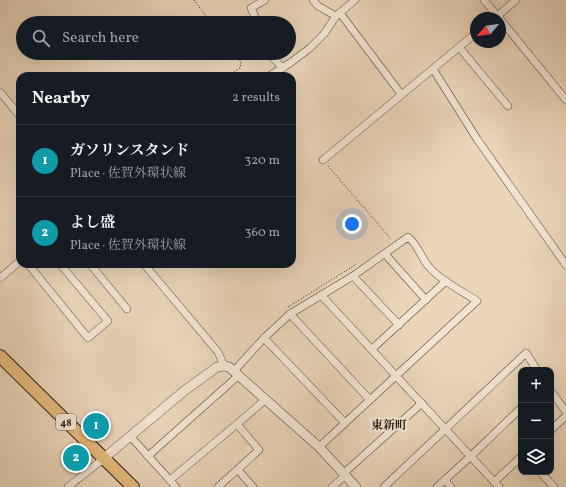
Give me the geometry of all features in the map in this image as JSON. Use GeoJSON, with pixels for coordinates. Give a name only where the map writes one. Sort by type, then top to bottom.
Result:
{"type":"FeatureCollection","features":[{"type":"Feature","properties":{"kind":"main road","name":"48"},"geometry":{"type":"LineString","coordinates":[[0,356],[132,487]]}},
{"type":"Feature","properties":{"kind":"street"},"geometry":{"type":"LineString","coordinates":[[255,16],[251,8],[264,0]]}},
{"type":"Feature","properties":{"kind":"street"},"geometry":{"type":"LineString","coordinates":[[314,0],[318,6],[338,15],[401,94]]}},
{"type":"Feature","properties":{"kind":"street"},"geometry":{"type":"LineString","coordinates":[[296,58],[310,48],[324,34],[338,15],[355,0]]}},
{"type":"Feature","properties":{"kind":"street"},"geometry":{"type":"LineString","coordinates":[[484,0],[493,12]]}},
{"type":"Feature","properties":{"kind":"street"},"geometry":{"type":"LineString","coordinates":[[504,12],[516,0]]}},
{"type":"Feature","properties":{"kind":"street"},"geometry":{"type":"LineString","coordinates":[[506,28],[566,100]]}},
{"type":"Feature","properties":{"kind":"street"},"geometry":{"type":"LineString","coordinates":[[323,160],[470,38]]}},
{"type":"Feature","properties":{"kind":"street"},"geometry":{"type":"LineString","coordinates":[[459,47],[508,106]]}},
{"type":"Feature","properties":{"kind":"street"},"geometry":{"type":"LineString","coordinates":[[275,60],[283,68]]}},
{"type":"Feature","properties":{"kind":"street"},"geometry":{"type":"LineString","coordinates":[[276,72],[294,60]]}},
{"type":"Feature","properties":{"kind":"street"},"geometry":{"type":"LineString","coordinates":[[433,69],[478,139],[566,265]]}},
{"type":"Feature","properties":{"kind":"street"},"geometry":{"type":"LineString","coordinates":[[0,92],[16,111]]}},
{"type":"Feature","properties":{"kind":"street"},"geometry":{"type":"LineString","coordinates":[[148,456],[236,374],[264,338],[288,312],[353,276],[408,237],[412,240],[423,260],[431,270],[477,301],[319,447]]}},
{"type":"Feature","properties":{"kind":"street"},"geometry":{"type":"LineString","coordinates":[[385,254],[426,300]]}},
{"type":"Feature","properties":{"kind":"street"},"geometry":{"type":"LineString","coordinates":[[0,278],[16,264]]}},
{"type":"Feature","properties":{"kind":"street"},"geometry":{"type":"LineString","coordinates":[[31,268],[88,338],[108,321],[63,268]]}},
{"type":"Feature","properties":{"kind":"street"},"geometry":{"type":"LineString","coordinates":[[93,268],[127,309]]}},
{"type":"Feature","properties":{"kind":"street"},"geometry":{"type":"LineString","coordinates":[[147,268],[218,352],[224,366]]}},
{"type":"Feature","properties":{"kind":"street"},"geometry":{"type":"LineString","coordinates":[[353,276],[399,325]]}},
{"type":"Feature","properties":{"kind":"street"},"geometry":{"type":"LineString","coordinates":[[372,349],[446,281]]}},
{"type":"Feature","properties":{"kind":"street"},"geometry":{"type":"LineString","coordinates":[[321,295],[446,428],[496,484],[518,460]]}},
{"type":"Feature","properties":{"kind":"street"},"geometry":{"type":"LineString","coordinates":[[288,312],[370,400]]}},
{"type":"Feature","properties":{"kind":"street"},"geometry":{"type":"LineString","coordinates":[[264,338],[345,423]]}},
{"type":"Feature","properties":{"kind":"street"},"geometry":{"type":"LineString","coordinates":[[384,487],[526,353],[535,367]]}},
{"type":"Feature","properties":{"kind":"street"},"geometry":{"type":"LineString","coordinates":[[68,487],[184,391],[217,367],[224,366],[229,367],[319,447],[356,487]]}},
{"type":"Feature","properties":{"kind":"street"},"geometry":{"type":"LineString","coordinates":[[554,395],[566,412]]}},
{"type":"Feature","properties":{"kind":"street"},"geometry":{"type":"LineString","coordinates":[[170,480],[265,400]]}},
{"type":"Feature","properties":{"kind":"street"},"geometry":{"type":"LineString","coordinates":[[332,487],[422,403]]}},
{"type":"Feature","properties":{"kind":"street"},"geometry":{"type":"LineString","coordinates":[[437,487],[518,411]]}},
{"type":"Feature","properties":{"kind":"street"},"geometry":{"type":"LineString","coordinates":[[554,427],[566,416]]}},
{"type":"Feature","properties":{"kind":"street"},"geometry":{"type":"LineString","coordinates":[[218,487],[259,450],[237,424]]}},
{"type":"Feature","properties":{"kind":"street"},"geometry":{"type":"LineString","coordinates":[[130,437],[176,487]]}},
{"type":"Feature","properties":{"kind":"street"},"geometry":{"type":"LineString","coordinates":[[238,470],[253,487]]}},
{"type":"Feature","properties":{"kind":"street"},"geometry":{"type":"LineString","coordinates":[[543,475],[554,487]]}},
{"type":"Feature","properties":{"kind":"street"},"geometry":{"type":"LineString","coordinates":[[445,480],[451,487]]}},
{"type":"Feature","properties":{"kind":"path"},"geometry":{"type":"LineString","coordinates":[[194,0],[206,16]]}},
{"type":"Feature","properties":{"kind":"path"},"geometry":{"type":"LineString","coordinates":[[233,72],[240,68],[241,62],[239,60]]}},
{"type":"Feature","properties":{"kind":"path"},"geometry":{"type":"LineString","coordinates":[[323,160],[392,240]]}},
{"type":"Feature","properties":{"kind":"path"},"geometry":{"type":"LineString","coordinates":[[288,312],[291,304],[356,265]]}},
{"type":"Feature","properties":{"kind":"place","name":"ガソリンスタンド"},"geometry":{"type":"Point","coordinates":[96,426]}},
{"type":"Feature","properties":{"kind":"place","name":"よし盛"},"geometry":{"type":"Point","coordinates":[76,458]}},
{"type":"Feature","properties":{"kind":"district","name":"東新町"},"geometry":{"type":"Point","coordinates":[389,425]}}]}
